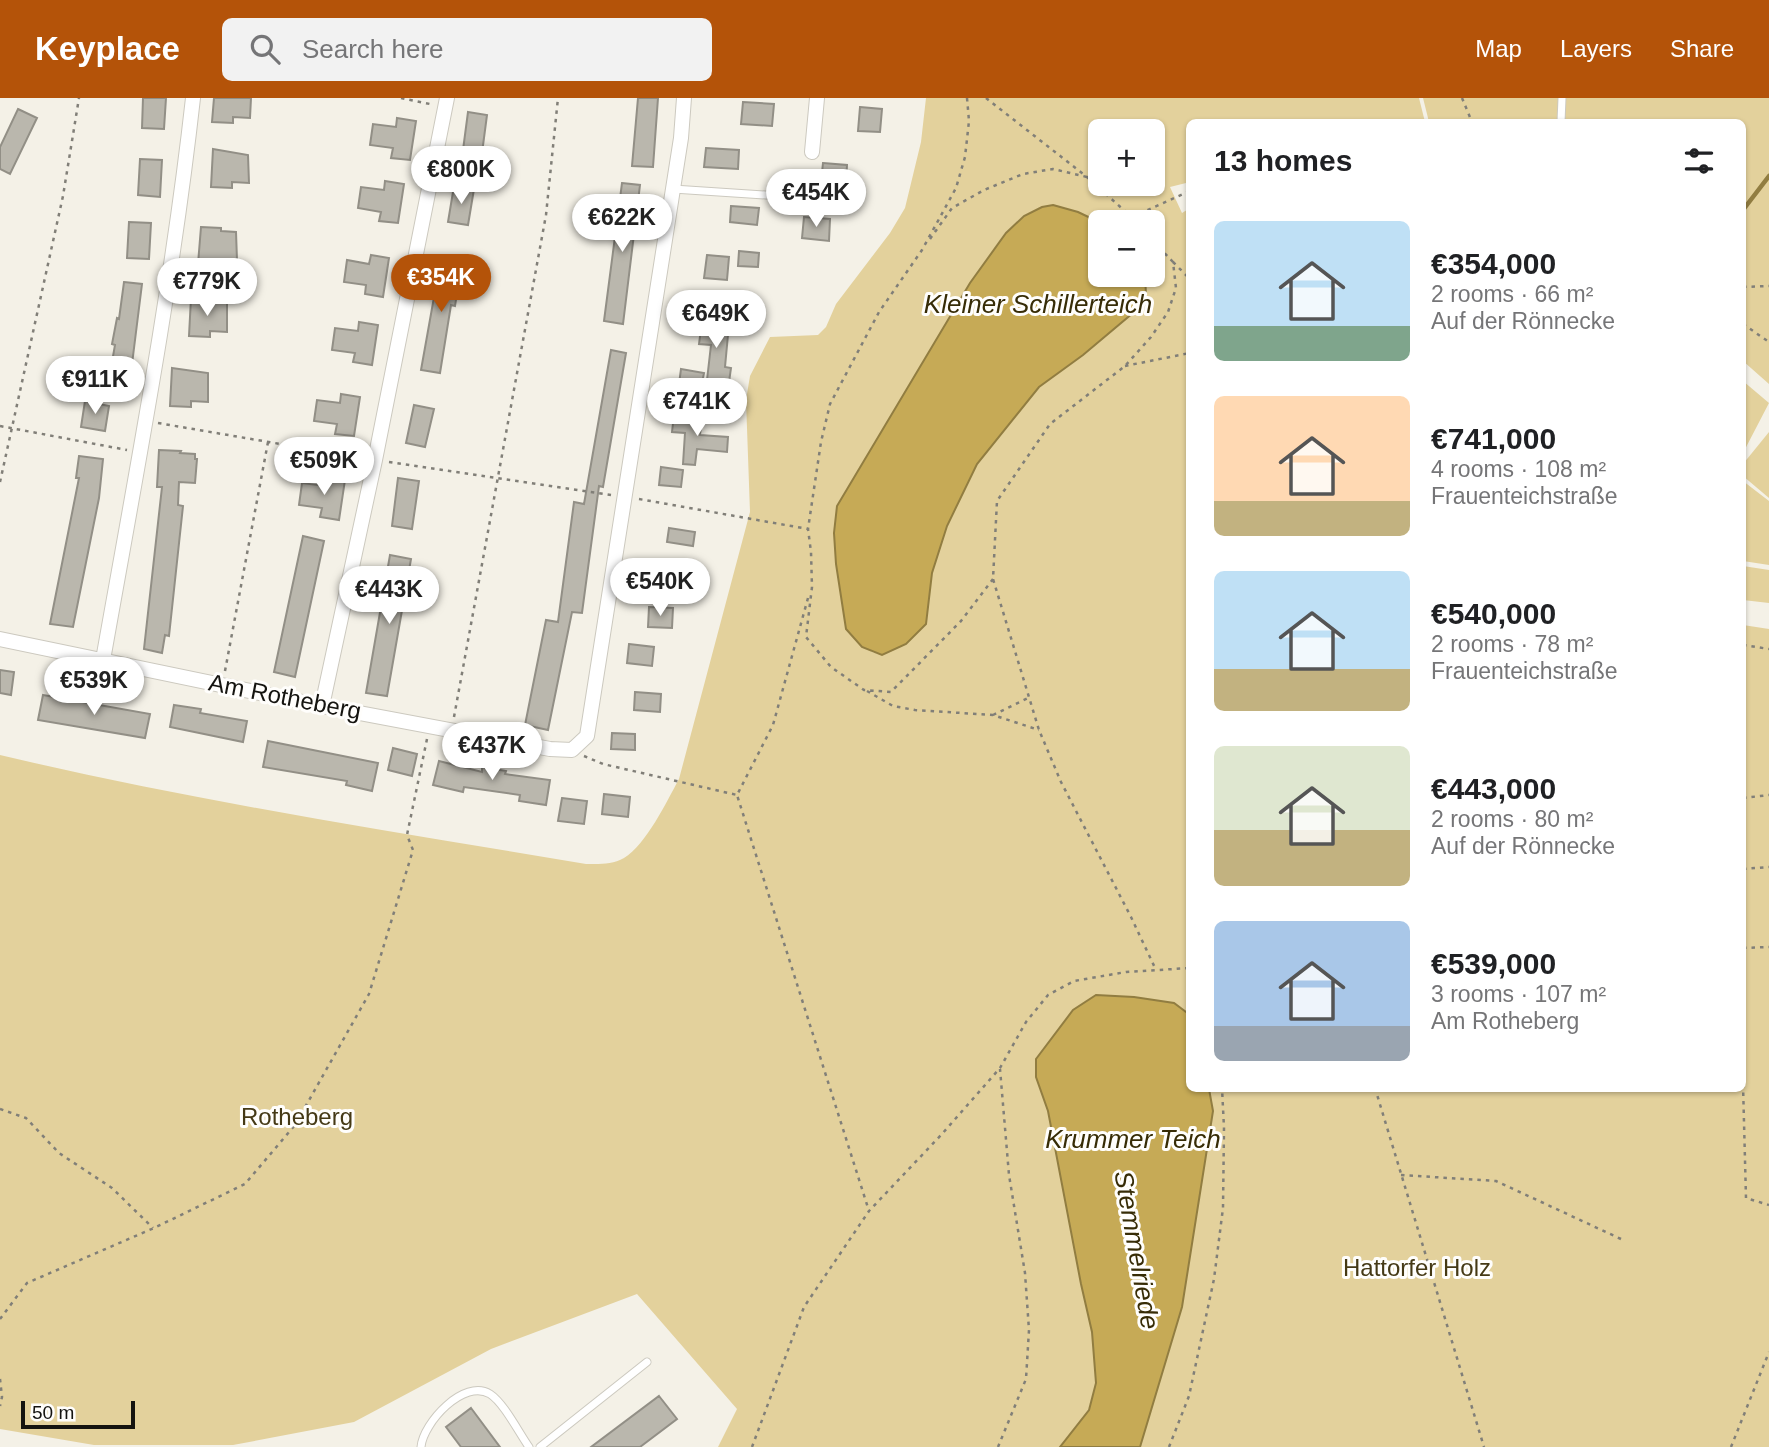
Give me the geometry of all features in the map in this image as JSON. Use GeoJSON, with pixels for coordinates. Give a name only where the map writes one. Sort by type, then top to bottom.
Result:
{"type":"FeatureCollection","features":[{"type":"Feature","properties":{"kind":"street"},"geometry":{"type":"LineString","coordinates":[[103,660],[146,421],[185,172],[193,98]]}},
{"type":"Feature","properties":{"kind":"street"},"geometry":{"type":"LineString","coordinates":[[572,750],[587,736],[681,138],[684,98]]}},
{"type":"Feature","properties":{"kind":"street"},"geometry":{"type":"LineString","coordinates":[[812,152],[817,98]]}},
{"type":"Feature","properties":{"kind":"street"},"geometry":{"type":"LineString","coordinates":[[321,706],[375,460],[445,102]]}},
{"type":"Feature","properties":{"kind":"street","name":"Am Rotheberg"},"geometry":{"type":"LineString","coordinates":[[0,639],[321,706],[451,731],[572,750]]}},
{"type":"Feature","properties":{"kind":"lane"},"geometry":{"type":"LineString","coordinates":[[1561,119],[1562,98]]}},
{"type":"Feature","properties":{"kind":"lane"},"geometry":{"type":"LineString","coordinates":[[673,189],[795,197]]}},
{"type":"Feature","properties":{"kind":"lane"},"geometry":{"type":"LineString","coordinates":[[540,1447],[647,1362]]}},
{"type":"Feature","properties":{"kind":"lane"},"geometry":{"type":"LineString","coordinates":[[421,1447],[421,1440],[429,1423],[445,1406],[462,1395],[478,1392],[487,1392],[496,1399],[529,1447]]}},
{"type":"Feature","properties":{"kind":"path"},"geometry":{"type":"LineString","coordinates":[[0,482],[63,196],[79,98]]}},
{"type":"Feature","properties":{"kind":"path"},"geometry":{"type":"LineString","coordinates":[[401,98],[445,102]]}},
{"type":"Feature","properties":{"kind":"path"},"geometry":{"type":"LineString","coordinates":[[451,731],[546,215],[558,98]]}},
{"type":"Feature","properties":{"kind":"path"},"geometry":{"type":"LineString","coordinates":[[922,250],[956,188],[965,156],[969,121],[967,98]]}},
{"type":"Feature","properties":{"kind":"path"},"geometry":{"type":"LineString","coordinates":[[986,98],[1087,177],[1124,210]]}},
{"type":"Feature","properties":{"kind":"path"},"geometry":{"type":"LineString","coordinates":[[1462,98],[1471,119]]}},
{"type":"Feature","properties":{"kind":"path"},"geometry":{"type":"LineString","coordinates":[[1039,730],[993,715],[893,706],[831,667],[806,638],[811,587],[808,529],[821,442],[830,404],[879,312],[952,208],[984,190],[1023,174],[1053,169],[1087,177]]}},
{"type":"Feature","properties":{"kind":"path"},"geometry":{"type":"LineString","coordinates":[[1148,210],[1186,193]]}},
{"type":"Feature","properties":{"kind":"path"},"geometry":{"type":"LineString","coordinates":[[1165,254],[1186,275]]}},
{"type":"Feature","properties":{"kind":"path"},"geometry":{"type":"LineString","coordinates":[[1156,970],[1061,782],[1039,730],[993,579],[997,501],[1050,424],[1125,366],[1151,337],[1168,312],[1176,288],[1173,262]]}},
{"type":"Feature","properties":{"kind":"path"},"geometry":{"type":"LineString","coordinates":[[1746,287],[1769,286]]}},
{"type":"Feature","properties":{"kind":"path"},"geometry":{"type":"LineString","coordinates":[[1746,326],[1769,342]]}},
{"type":"Feature","properties":{"kind":"path"},"geometry":{"type":"LineString","coordinates":[[1125,366],[1186,354]]}},
{"type":"Feature","properties":{"kind":"path"},"geometry":{"type":"LineString","coordinates":[[146,421],[375,460],[625,497],[808,529]]}},
{"type":"Feature","properties":{"kind":"path"},"geometry":{"type":"LineString","coordinates":[[0,426],[140,452]]}},
{"type":"Feature","properties":{"kind":"path"},"geometry":{"type":"LineString","coordinates":[[222,684],[268,442]]}},
{"type":"Feature","properties":{"kind":"path"},"geometry":{"type":"LineString","coordinates":[[864,690],[891,692],[961,621],[993,579]]}},
{"type":"Feature","properties":{"kind":"path"},"geometry":{"type":"LineString","coordinates":[[811,587],[773,725],[737,795],[869,1211]]}},
{"type":"Feature","properties":{"kind":"path"},"geometry":{"type":"LineString","coordinates":[[1746,645],[1769,649]]}},
{"type":"Feature","properties":{"kind":"path"},"geometry":{"type":"LineString","coordinates":[[993,715],[1028,698]]}},
{"type":"Feature","properties":{"kind":"path"},"geometry":{"type":"LineString","coordinates":[[0,1319],[27,1283],[154,1228],[245,1184],[295,1125],[369,994],[413,850],[407,835],[429,726]]}},
{"type":"Feature","properties":{"kind":"path"},"geometry":{"type":"LineString","coordinates":[[572,750],[603,764],[737,795]]}},
{"type":"Feature","properties":{"kind":"path"},"geometry":{"type":"LineString","coordinates":[[1746,798],[1769,795]]}},
{"type":"Feature","properties":{"kind":"path"},"geometry":{"type":"LineString","coordinates":[[1746,869],[1769,867]]}},
{"type":"Feature","properties":{"kind":"path"},"geometry":{"type":"LineString","coordinates":[[1746,948],[1769,947]]}},
{"type":"Feature","properties":{"kind":"path"},"geometry":{"type":"LineString","coordinates":[[752,1447],[804,1307],[869,1211],[942,1134],[999,1068],[1026,1022],[1048,995],[1074,981],[1186,968]]}},
{"type":"Feature","properties":{"kind":"path"},"geometry":{"type":"LineString","coordinates":[[998,1447],[1026,1379],[1028,1330],[1025,1273],[1009,1175],[999,1068]]}},
{"type":"Feature","properties":{"kind":"path"},"geometry":{"type":"LineString","coordinates":[[1169,1447],[1189,1396],[1214,1279],[1223,1208],[1222,1092]]}},
{"type":"Feature","properties":{"kind":"path"},"geometry":{"type":"LineString","coordinates":[[1376,1092],[1483,1447]]}},
{"type":"Feature","properties":{"kind":"path"},"geometry":{"type":"LineString","coordinates":[[1743,1092],[1746,1198],[1769,1205]]}},
{"type":"Feature","properties":{"kind":"path"},"geometry":{"type":"LineString","coordinates":[[0,1109],[26,1118],[59,1153],[112,1188],[154,1228]]}},
{"type":"Feature","properties":{"kind":"path"},"geometry":{"type":"LineString","coordinates":[[1401,1175],[1496,1181],[1621,1239]]}},
{"type":"Feature","properties":{"kind":"path"},"geometry":{"type":"LineString","coordinates":[[1731,1447],[1769,1352]]}},
{"type":"Feature","properties":{"kind":"path"},"geometry":{"type":"LineString","coordinates":[[0,1379],[0,1406]]}},
{"type":"Feature","properties":{"kind":"green space","name":"Rotheberg"},"geometry":{"type":"Polygon","coordinates":[[[926,98],[1419,98],[1424,119],[1186,119],[1186,183],[1170,187],[1182,213],[1186,210],[1186,1015],[1073,1010],[1036,1059],[1036,1077],[1048,1111],[1092,1332],[1096,1383],[1088,1411],[1060,1447],[718,1447],[737,1409],[637,1294],[491,1349],[354,1422],[233,1445],[94,1445],[0,1429],[0,755],[219,801],[586,864],[610,863],[624,858],[648,833],[679,779],[750,512],[746,400],[750,376],[770,337],[818,335],[826,327],[836,304],[890,233],[905,208],[921,142],[926,98]],[[1053,205],[1042,207],[1023,216],[1005,233],[970,283],[837,506],[834,533],[836,564],[846,629],[872,652],[882,655],[906,644],[926,624],[932,573],[947,526],[977,464],[1039,387],[1083,355],[1143,287],[1165,287],[1165,210],[1088,210],[1088,217],[1053,205]]]}},
{"type":"Feature","properties":{"kind":"green space"},"geometry":{"type":"Polygon","coordinates":[[[1423,98],[1769,98],[1769,384],[1746,364],[1746,119],[1428,119],[1423,98]]]}},
{"type":"Feature","properties":{"kind":"green space"},"geometry":{"type":"Polygon","coordinates":[[[1746,384],[1769,403],[1746,447],[1746,384]]]}},
{"type":"Feature","properties":{"kind":"green space"},"geometry":{"type":"Polygon","coordinates":[[[1769,432],[1769,498],[1746,479],[1746,460],[1769,432]]]}},
{"type":"Feature","properties":{"kind":"green space"},"geometry":{"type":"Polygon","coordinates":[[[1746,483],[1769,501],[1769,565],[1746,561],[1746,483]]]}},
{"type":"Feature","properties":{"kind":"green space"},"geometry":{"type":"Polygon","coordinates":[[[1746,566],[1769,570],[1769,603],[1746,600],[1746,566]]]}},
{"type":"Feature","properties":{"kind":"green space","name":"Hattorfer Holz"},"geometry":{"type":"Polygon","coordinates":[[[1746,625],[1769,629],[1769,1447],[1140,1447],[1182,1307],[1213,1111],[1210,1092],[1746,1092],[1746,625]]]}},
{"type":"Feature","properties":{"kind":"water","name":"Kleiner Schillerteich"},"geometry":{"type":"Polygon","coordinates":[[[1053,205],[1088,217],[1088,287],[1146,287],[1146,295],[1140,307],[1083,355],[1039,387],[977,464],[947,526],[932,573],[926,624],[906,644],[882,655],[862,647],[846,629],[836,564],[834,533],[837,506],[970,283],[1006,233],[1024,216],[1053,205]]]}},
{"type":"Feature","properties":{"kind":"water","name":"Krummer Teich"},"geometry":{"type":"Polygon","coordinates":[[[1096,995],[1174,1003],[1186,1012],[1186,1092],[1210,1092],[1213,1111],[1182,1307],[1140,1447],[1060,1447],[1089,1410],[1096,1383],[1092,1332],[1048,1111],[1036,1077],[1036,1059],[1073,1010],[1096,995]]]}},
{"type":"Feature","properties":{"kind":"building"},"geometry":{"type":"Polygon","coordinates":[[[143,98],[166,98],[164,129],[142,128],[143,98]]]}},
{"type":"Feature","properties":{"kind":"building"},"geometry":{"type":"Polygon","coordinates":[[[214,98],[251,98],[250,118],[233,117],[233,123],[212,122],[214,98]]]}},
{"type":"Feature","properties":{"kind":"building"},"geometry":{"type":"Polygon","coordinates":[[[638,98],[658,98],[653,167],[632,166],[638,98]]]}},
{"type":"Feature","properties":{"kind":"building"},"geometry":{"type":"Polygon","coordinates":[[[743,102],[774,104],[772,126],[741,124],[743,102]]]}},
{"type":"Feature","properties":{"kind":"building"},"geometry":{"type":"Polygon","coordinates":[[[860,107],[882,109],[880,132],[858,131],[860,107]]]}},
{"type":"Feature","properties":{"kind":"building"},"geometry":{"type":"Polygon","coordinates":[[[18,109],[37,118],[10,174],[0,169],[0,147],[18,109]]]}},
{"type":"Feature","properties":{"kind":"building"},"geometry":{"type":"Polygon","coordinates":[[[468,112],[487,115],[482,153],[463,150],[468,112]]]}},
{"type":"Feature","properties":{"kind":"building"},"geometry":{"type":"Polygon","coordinates":[[[397,118],[416,121],[410,160],[391,158],[393,148],[370,145],[373,124],[396,127],[397,118]]]}},
{"type":"Feature","properties":{"kind":"building"},"geometry":{"type":"Polygon","coordinates":[[[706,148],[739,150],[738,169],[704,167],[706,148]]]}},
{"type":"Feature","properties":{"kind":"building"},"geometry":{"type":"Polygon","coordinates":[[[213,149],[248,155],[249,183],[232,182],[232,188],[211,187],[213,149]]]}},
{"type":"Feature","properties":{"kind":"building"},"geometry":{"type":"Polygon","coordinates":[[[140,159],[162,160],[160,197],[138,195],[140,159]]]}},
{"type":"Feature","properties":{"kind":"building"},"geometry":{"type":"Polygon","coordinates":[[[823,163],[847,165],[846,184],[821,182],[823,163]]]}},
{"type":"Feature","properties":{"kind":"building"},"geometry":{"type":"Polygon","coordinates":[[[385,181],[404,184],[398,223],[379,221],[381,212],[358,208],[361,187],[384,190],[385,181]]]}},
{"type":"Feature","properties":{"kind":"building"},"geometry":{"type":"Polygon","coordinates":[[[622,183],[640,185],[623,324],[604,321],[622,183]]]}},
{"type":"Feature","properties":{"kind":"building"},"geometry":{"type":"Polygon","coordinates":[[[454,186],[474,189],[468,225],[448,222],[454,186]]]}},
{"type":"Feature","properties":{"kind":"building"},"geometry":{"type":"Polygon","coordinates":[[[731,206],[759,208],[757,225],[730,222],[731,206]]]}},
{"type":"Feature","properties":{"kind":"building"},"geometry":{"type":"Polygon","coordinates":[[[804,217],[830,219],[829,241],[802,238],[804,217]]]}},
{"type":"Feature","properties":{"kind":"building"},"geometry":{"type":"Polygon","coordinates":[[[129,222],[151,223],[149,259],[127,258],[129,222]]]}},
{"type":"Feature","properties":{"kind":"building"},"geometry":{"type":"Polygon","coordinates":[[[201,227],[236,232],[237,260],[220,259],[219,266],[198,264],[201,227]]]}},
{"type":"Feature","properties":{"kind":"building"},"geometry":{"type":"Polygon","coordinates":[[[739,251],[759,253],[758,267],[738,266],[739,251]]]}},
{"type":"Feature","properties":{"kind":"building"},"geometry":{"type":"Polygon","coordinates":[[[371,255],[389,258],[383,297],[365,294],[366,285],[344,282],[347,260],[369,264],[371,255]]]}},
{"type":"Feature","properties":{"kind":"building"},"geometry":{"type":"Polygon","coordinates":[[[707,255],[729,257],[727,280],[704,278],[707,255]]]}},
{"type":"Feature","properties":{"kind":"building"},"geometry":{"type":"Polygon","coordinates":[[[441,258],[462,262],[455,306],[451,305],[440,373],[421,370],[441,258]]]}},
{"type":"Feature","properties":{"kind":"building"},"geometry":{"type":"Polygon","coordinates":[[[124,282],[142,284],[129,388],[108,385],[115,345],[112,344],[117,318],[119,319],[124,282]]]}},
{"type":"Feature","properties":{"kind":"building"},"geometry":{"type":"Polygon","coordinates":[[[191,298],[227,303],[227,332],[210,331],[210,337],[189,336],[191,298]]]}},
{"type":"Feature","properties":{"kind":"building"},"geometry":{"type":"Polygon","coordinates":[[[702,321],[729,324],[725,367],[731,368],[729,382],[707,380],[711,345],[699,344],[702,321]]]}},
{"type":"Feature","properties":{"kind":"building"},"geometry":{"type":"Polygon","coordinates":[[[359,322],[378,325],[372,365],[353,362],[355,353],[332,350],[335,328],[358,331],[359,322]]]}},
{"type":"Feature","properties":{"kind":"building"},"geometry":{"type":"Polygon","coordinates":[[[611,350],[626,353],[603,487],[599,486],[582,613],[572,612],[548,730],[525,725],[546,620],[558,622],[574,502],[584,504],[611,350]]]}},
{"type":"Feature","properties":{"kind":"building"},"geometry":{"type":"Polygon","coordinates":[[[172,368],[208,373],[208,402],[191,401],[191,407],[170,406],[172,368]]]}},
{"type":"Feature","properties":{"kind":"building"},"geometry":{"type":"Polygon","coordinates":[[[681,369],[704,373],[701,388],[679,384],[681,369]]]}},
{"type":"Feature","properties":{"kind":"building"},"geometry":{"type":"Polygon","coordinates":[[[341,394],[360,397],[354,436],[335,434],[337,424],[314,421],[317,400],[340,403],[341,394]]]}},
{"type":"Feature","properties":{"kind":"building"},"geometry":{"type":"Polygon","coordinates":[[[85,401],[109,406],[105,431],[81,427],[85,401]]]}},
{"type":"Feature","properties":{"kind":"building"},"geometry":{"type":"Polygon","coordinates":[[[414,405],[434,409],[425,447],[406,443],[414,405]]]}},
{"type":"Feature","properties":{"kind":"building"},"geometry":{"type":"Polygon","coordinates":[[[674,415],[702,418],[700,435],[728,437],[727,452],[697,449],[695,465],[683,464],[685,433],[672,432],[674,415]]]}},
{"type":"Feature","properties":{"kind":"building"},"geometry":{"type":"Polygon","coordinates":[[[159,450],[195,454],[197,459],[195,483],[179,482],[178,505],[183,506],[169,636],[165,635],[162,653],[144,649],[162,487],[157,487],[159,450]]]}},
{"type":"Feature","properties":{"kind":"building"},"geometry":{"type":"Polygon","coordinates":[[[79,456],[103,459],[99,498],[73,627],[50,624],[79,478],[76,478],[79,456]]]}},
{"type":"Feature","properties":{"kind":"building"},"geometry":{"type":"Polygon","coordinates":[[[661,467],[683,470],[681,487],[659,485],[661,467]]]}},
{"type":"Feature","properties":{"kind":"building"},"geometry":{"type":"Polygon","coordinates":[[[326,478],[345,480],[339,520],[320,517],[322,508],[299,505],[302,483],[325,486],[326,478]]]}},
{"type":"Feature","properties":{"kind":"building"},"geometry":{"type":"Polygon","coordinates":[[[398,478],[419,481],[412,529],[392,526],[398,478]]]}},
{"type":"Feature","properties":{"kind":"building"},"geometry":{"type":"Polygon","coordinates":[[[669,528],[695,532],[693,546],[667,542],[669,528]]]}},
{"type":"Feature","properties":{"kind":"building"},"geometry":{"type":"Polygon","coordinates":[[[303,536],[324,541],[295,677],[274,672],[303,536]]]}},
{"type":"Feature","properties":{"kind":"building"},"geometry":{"type":"Polygon","coordinates":[[[390,555],[411,559],[387,696],[366,693],[390,555]]]}},
{"type":"Feature","properties":{"kind":"building"},"geometry":{"type":"Polygon","coordinates":[[[647,565],[675,570],[671,589],[643,584],[647,565]]]}},
{"type":"Feature","properties":{"kind":"building"},"geometry":{"type":"Polygon","coordinates":[[[649,607],[673,608],[672,628],[648,627],[649,607]]]}},
{"type":"Feature","properties":{"kind":"building"},"geometry":{"type":"Polygon","coordinates":[[[629,644],[654,647],[652,666],[627,663],[629,644]]]}},
{"type":"Feature","properties":{"kind":"building"},"geometry":{"type":"Polygon","coordinates":[[[0,670],[14,672],[11,695],[0,693],[0,670]]]}},
{"type":"Feature","properties":{"kind":"building"},"geometry":{"type":"Polygon","coordinates":[[[635,692],[661,694],[660,712],[634,710],[635,692]]]}},
{"type":"Feature","properties":{"kind":"building"},"geometry":{"type":"Polygon","coordinates":[[[43,695],[150,714],[145,738],[38,720],[43,695]]]}},
{"type":"Feature","properties":{"kind":"building"},"geometry":{"type":"Polygon","coordinates":[[[174,705],[201,709],[200,713],[247,721],[243,742],[170,727],[174,705]]]}},
{"type":"Feature","properties":{"kind":"building"},"geometry":{"type":"Polygon","coordinates":[[[612,733],[635,734],[635,750],[611,749],[612,733]]]}},
{"type":"Feature","properties":{"kind":"building"},"geometry":{"type":"Polygon","coordinates":[[[268,741],[378,763],[372,791],[346,785],[347,781],[263,767],[268,741]]]}},
{"type":"Feature","properties":{"kind":"building"},"geometry":{"type":"Polygon","coordinates":[[[393,748],[417,754],[412,776],[388,770],[393,748]]]}},
{"type":"Feature","properties":{"kind":"building"},"geometry":{"type":"Polygon","coordinates":[[[439,761],[482,772],[482,767],[506,771],[505,774],[550,780],[546,805],[519,801],[520,795],[464,787],[463,792],[433,785],[439,761]]]}},
{"type":"Feature","properties":{"kind":"building"},"geometry":{"type":"Polygon","coordinates":[[[604,794],[630,797],[628,817],[602,814],[604,794]]]}},
{"type":"Feature","properties":{"kind":"building"},"geometry":{"type":"Polygon","coordinates":[[[562,798],[587,801],[584,824],[558,821],[562,798]]]}},
{"type":"Feature","properties":{"kind":"building"},"geometry":{"type":"Polygon","coordinates":[[[659,1396],[677,1419],[640,1447],[591,1447],[659,1396]]]}},
{"type":"Feature","properties":{"kind":"building"},"geometry":{"type":"Polygon","coordinates":[[[471,1408],[500,1447],[461,1447],[446,1427],[471,1408]]]}},
{"type":"Feature","properties":{"kind":"waterway"},"geometry":{"type":"LineString","coordinates":[[1746,206],[1769,176]]}},
{"type":"Feature","properties":{"kind":"water label","name":"Stemmelriede"},"geometry":{"type":"Point","coordinates":[1137,1250]}}]}
